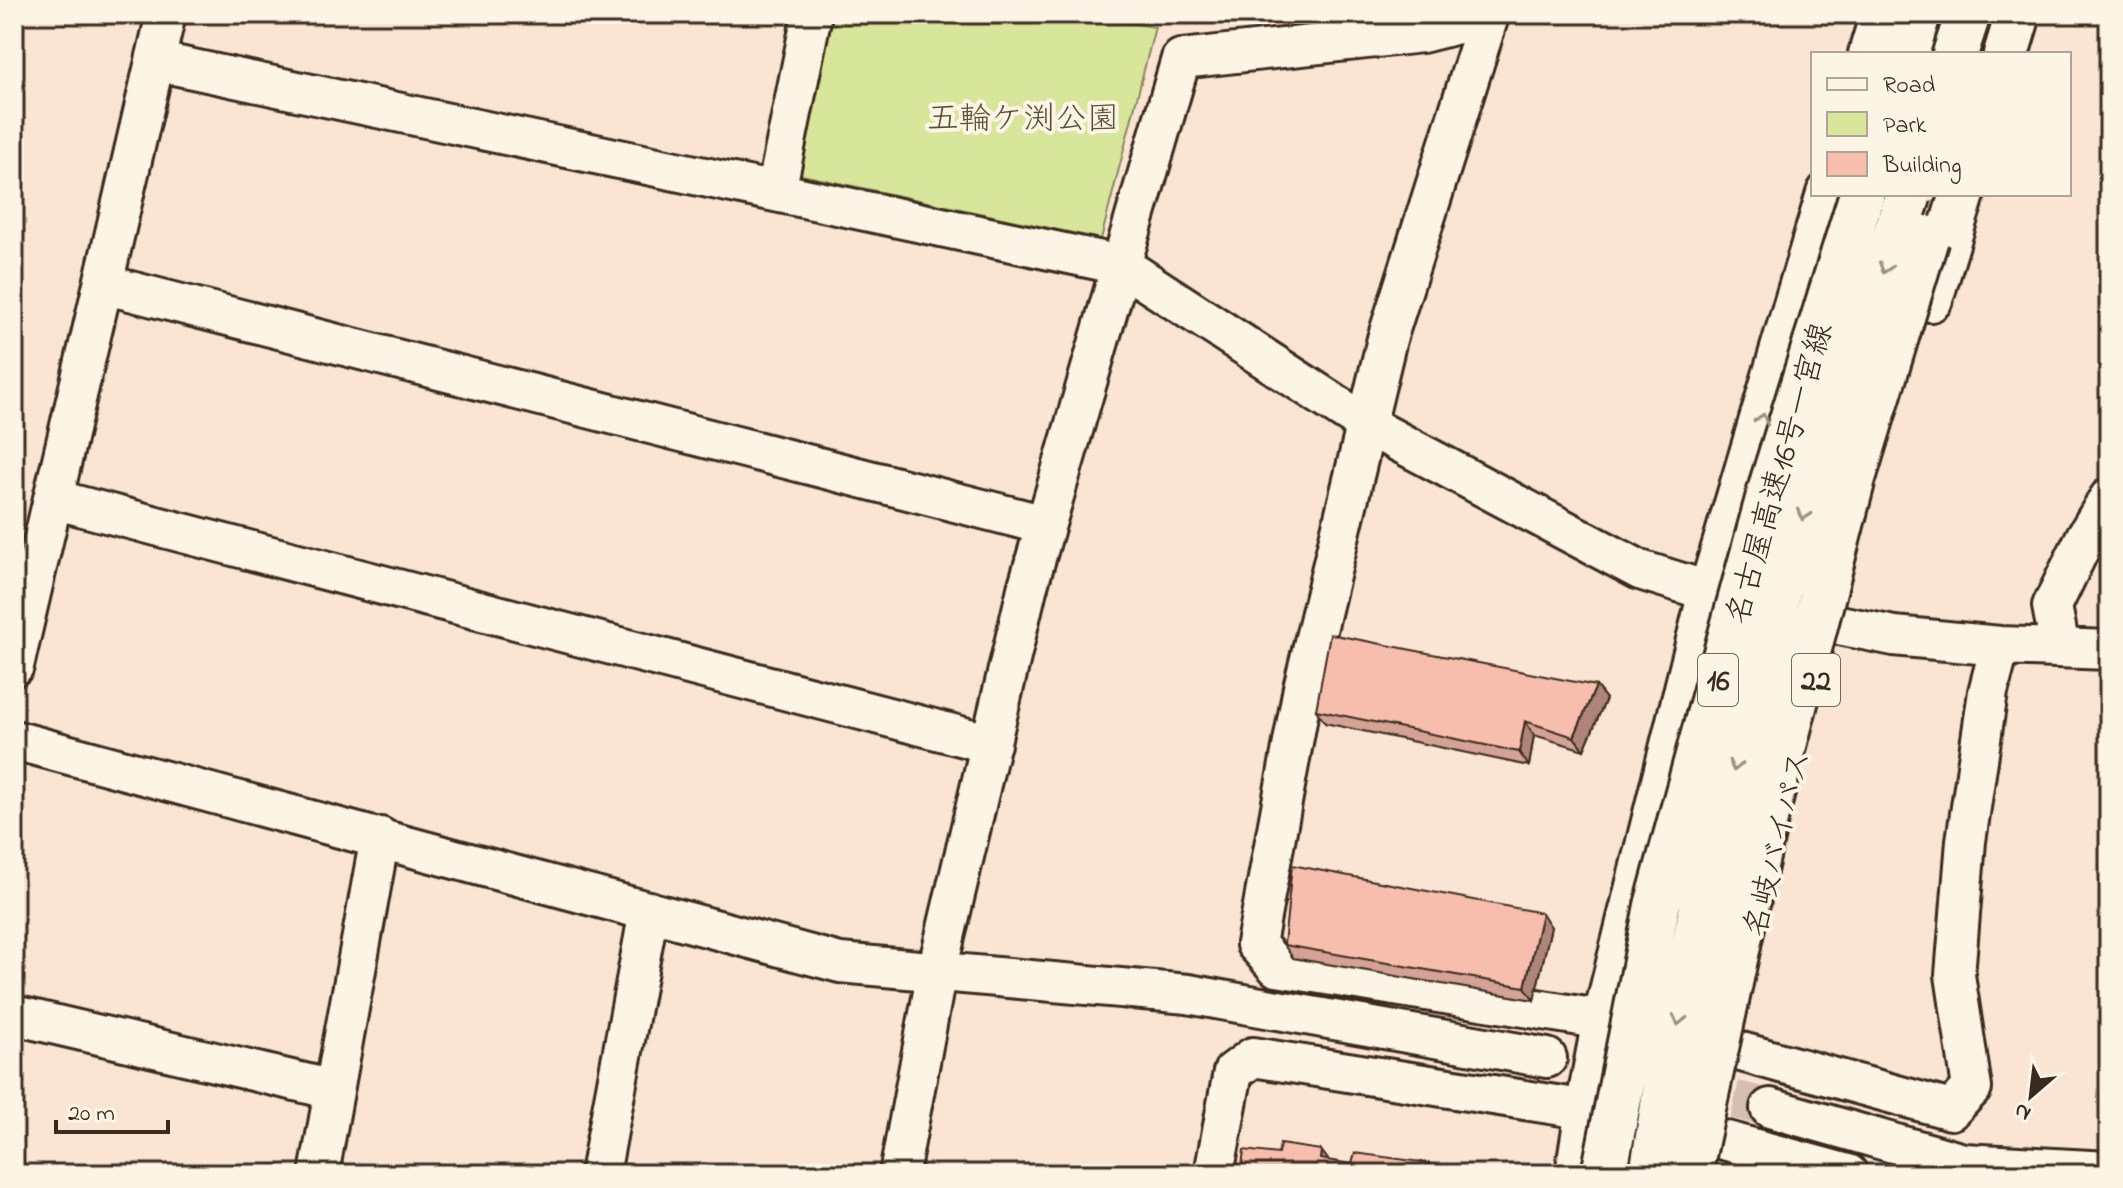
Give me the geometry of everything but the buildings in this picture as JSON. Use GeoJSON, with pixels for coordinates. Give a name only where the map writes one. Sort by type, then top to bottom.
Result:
{"type":"FeatureCollection","features":[{"type":"Feature","properties":{"kind":"highway"},"geometry":{"type":"LineString","coordinates":[[1872,52],[1883,14]]}},
{"type":"Feature","properties":{"kind":"highway"},"geometry":{"type":"LineString","coordinates":[[1907,52],[1918,14]]}},
{"type":"Feature","properties":{"kind":"highway"},"geometry":{"type":"LineString","coordinates":[[1956,52],[1968,14]]}},
{"type":"Feature","properties":{"kind":"highway"},"geometry":{"type":"LineString","coordinates":[[1983,52],[1995,14]]}},
{"type":"Feature","properties":{"kind":"highway"},"geometry":{"type":"LineString","coordinates":[[2007,52],[2018,14]]}},
{"type":"Feature","properties":{"kind":"highway"},"geometry":{"type":"LineString","coordinates":[[1578,1174],[1605,1020],[1711,592],[1828,196]]}},
{"type":"Feature","properties":{"kind":"highway","name":"名古屋高速16号一宮線"},"geometry":{"type":"LineString","coordinates":[[1604,1174],[1657,906],[1773,481],[1861,196]]}},
{"type":"Feature","properties":{"kind":"highway"},"geometry":{"type":"LineString","coordinates":[[1652,1174],[1672,1050],[1714,851],[1779,588],[1908,196]]}},
{"type":"Feature","properties":{"kind":"highway"},"geometry":{"type":"LineString","coordinates":[[1698,1161],[1765,819],[1853,478],[1939,196]]}},
{"type":"Feature","properties":{"kind":"highway","name":"名岐バイパス"},"geometry":{"type":"LineString","coordinates":[[1698,1161],[1829,623],[1961,196]]}},
{"type":"Feature","properties":{"kind":"highway"},"geometry":{"type":"LineString","coordinates":[[1620,1174],[1629,1094],[1676,868],[1695,657]]}},
{"type":"Feature","properties":{"kind":"street"},"geometry":{"type":"LineString","coordinates":[[14,666],[166,14]]}},
{"type":"Feature","properties":{"kind":"street"},"geometry":{"type":"LineString","coordinates":[[776,192],[812,14]]}},
{"type":"Feature","properties":{"kind":"street"},"geometry":{"type":"LineString","coordinates":[[899,1174],[937,971],[1027,589],[1181,59],[1422,33],[1489,16],[1387,339],[1303,688],[1256,944],[1277,967],[1605,1020]]}},
{"type":"Feature","properties":{"kind":"street"},"geometry":{"type":"LineString","coordinates":[[155,61],[1121,265],[1367,425],[1640,570],[1711,592]]}},
{"type":"Feature","properties":{"kind":"street"},"geometry":{"type":"LineString","coordinates":[[103,284],[1045,525]]}},
{"type":"Feature","properties":{"kind":"street"},"geometry":{"type":"LineString","coordinates":[[2060,648],[2052,606],[2085,538],[2109,498]]}},
{"type":"Feature","properties":{"kind":"street"},"geometry":{"type":"LineString","coordinates":[[53,499],[991,744]]}},
{"type":"Feature","properties":{"kind":"street"},"geometry":{"type":"LineString","coordinates":[[1829,623],[1894,636],[2000,646],[2109,650]]}},
{"type":"Feature","properties":{"kind":"street"},"geometry":{"type":"LineString","coordinates":[[1727,1048],[1951,1110],[1972,1088],[1955,975],[1966,841],[1988,692],[2000,646]]}},
{"type":"Feature","properties":{"kind":"street"},"geometry":{"type":"LineString","coordinates":[[14,740],[840,963],[1188,994],[1547,1058]]}},
{"type":"Feature","properties":{"kind":"street"},"geometry":{"type":"LineString","coordinates":[[319,1174],[380,837]]}},
{"type":"Feature","properties":{"kind":"street"},"geometry":{"type":"LineString","coordinates":[[600,1174],[649,911]]}},
{"type":"Feature","properties":{"kind":"street"},"geometry":{"type":"LineString","coordinates":[[14,1015],[334,1090]]}},
{"type":"Feature","properties":{"kind":"street"},"geometry":{"type":"LineString","coordinates":[[1214,1174],[1233,1072],[1253,1057],[1588,1110]]}},
{"type":"Feature","properties":{"kind":"street"},"geometry":{"type":"LineString","coordinates":[[1770,1108],[1963,1163],[2109,1171]]}},
{"type":"Feature","properties":{"kind":"street"},"geometry":{"type":"LineString","coordinates":[[1698,1161],[1848,1174]]}},
{"type":"Feature","properties":{"kind":"green space","name":"五輪ケ渕公園"},"geometry":{"type":"Polygon","coordinates":[[[832,14],[1073,14],[1155,27],[1101,239],[797,174],[832,14]]]}},
{"type":"Feature","properties":{"kind":"tunnel"},"geometry":{"type":"LineString","coordinates":[[1679,1087],[1770,1108]]}}]}
